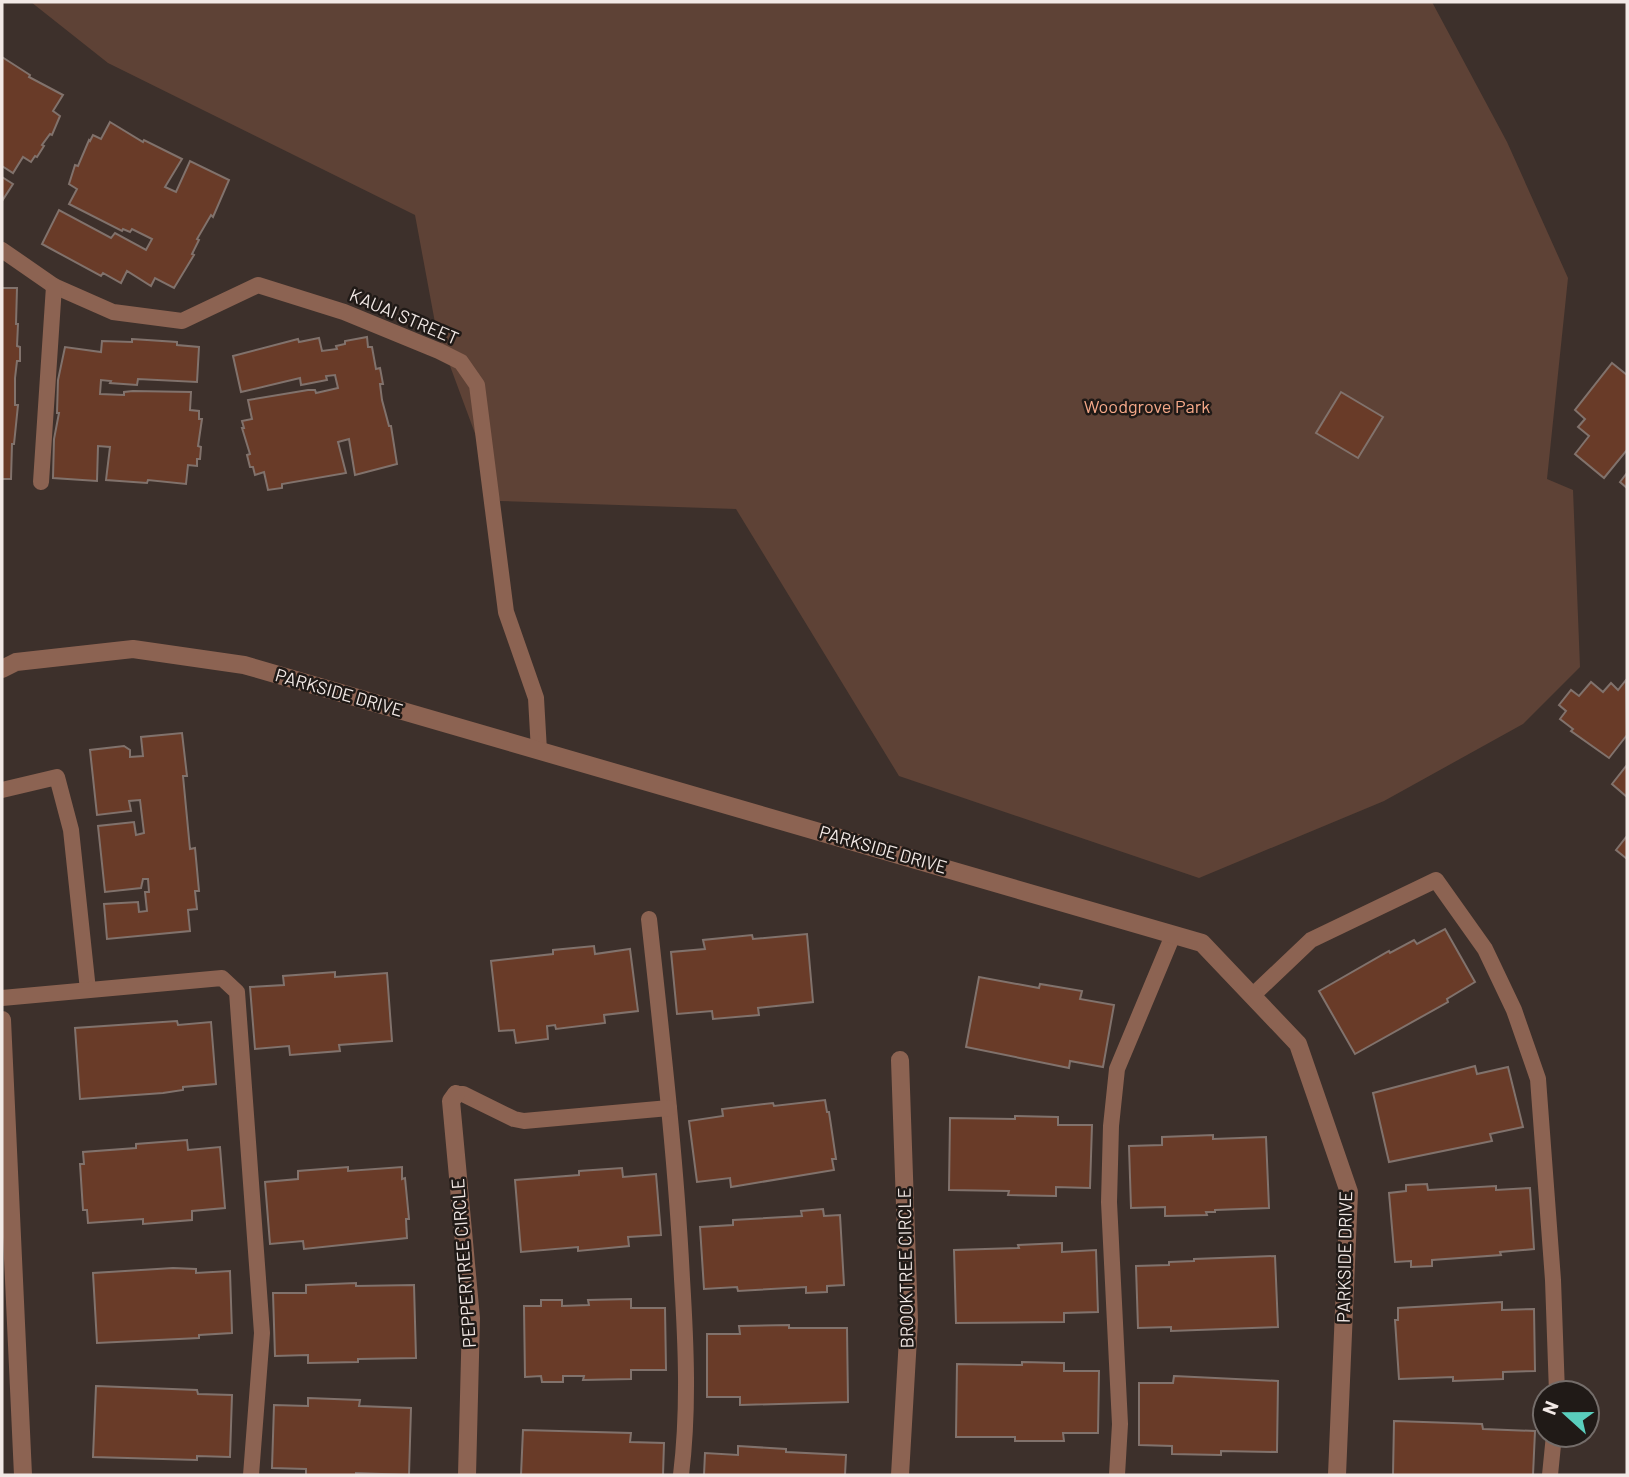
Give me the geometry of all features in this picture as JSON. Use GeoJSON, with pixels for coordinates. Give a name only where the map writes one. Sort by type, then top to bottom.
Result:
{"type":"FeatureCollection","features":[{"type":"Feature","properties":{"kind":"street","name":"PARKSIDE DRIVE"},"geometry":{"type":"LineString","coordinates":[[2,669],[16,662],[133,649],[244,665],[1202,943],[1298,1044],[1349,1192],[1337,1475]]}},
{"type":"Feature","properties":{"kind":"street"},"geometry":{"type":"LineString","coordinates":[[2,1020],[23,1475]]}},
{"type":"Feature","properties":{"kind":"street","name":"BROOKTREE CIRCLE"},"geometry":{"type":"LineString","coordinates":[[900,1060],[909,1321],[900,1475]]}},
{"type":"Feature","properties":{"kind":"street","name":"PEPPERTREE CIRCLE"},"geometry":{"type":"LineString","coordinates":[[456,1094],[451,1101],[471,1318],[467,1475]]}},
{"type":"Feature","properties":{"kind":"lane","name":"KAUAI STREET"},"geometry":{"type":"LineString","coordinates":[[2,250],[54,286],[113,312],[182,321],[258,285],[344,312],[461,362],[477,385],[506,612],[536,698],[539,751]]}},
{"type":"Feature","properties":{"kind":"lane"},"geometry":{"type":"LineString","coordinates":[[41,482],[54,286]]}},
{"type":"Feature","properties":{"kind":"lane"},"geometry":{"type":"LineString","coordinates":[[2,790],[57,777],[71,830],[88,990]]}},
{"type":"Feature","properties":{"kind":"lane"},"geometry":{"type":"LineString","coordinates":[[1252,996],[1311,940],[1436,880],[1485,949],[1514,1010],[1538,1079],[1553,1280],[1557,1379]]}},
{"type":"Feature","properties":{"kind":"lane"},"geometry":{"type":"LineString","coordinates":[[649,919],[678,1186],[686,1345],[681,1475]]}},
{"type":"Feature","properties":{"kind":"lane"},"geometry":{"type":"LineString","coordinates":[[1117,1475],[1120,1424],[1109,1202],[1111,1126],[1117,1069],[1173,934]]}},
{"type":"Feature","properties":{"kind":"lane"},"geometry":{"type":"LineString","coordinates":[[2,998],[222,978],[237,992],[262,1334],[251,1475]]}},
{"type":"Feature","properties":{"kind":"lane"},"geometry":{"type":"LineString","coordinates":[[456,1094],[463,1094],[514,1119],[524,1121],[669,1108]]}},
{"type":"Feature","properties":{"kind":"lane"},"geometry":{"type":"LineString","coordinates":[[1550,1475],[1553,1449]]}},
{"type":"Feature","properties":{"kind":"green space","name":"Woodgrove Park"},"geometry":{"type":"Polygon","coordinates":[[[31,2],[1432,2],[1507,142],[1568,278],[1547,479],[1573,490],[1580,667],[1523,724],[1384,801],[1199,878],[899,776],[736,509],[500,501],[436,328],[415,215],[108,63],[31,2]]]}},
{"type":"Feature","properties":{"kind":"building"},"geometry":{"type":"Polygon","coordinates":[[[2,57],[30,75],[29,77],[63,95],[53,111],[60,116],[52,135],[50,134],[42,145],[44,146],[37,157],[31,162],[23,157],[13,173],[2,166],[2,57]]]}},
{"type":"Feature","properties":{"kind":"building"},"geometry":{"type":"Polygon","coordinates":[[[110,122],[143,142],[144,140],[182,159],[165,187],[176,192],[190,161],[229,180],[213,217],[211,215],[197,239],[199,240],[192,254],[194,255],[174,288],[155,278],[151,286],[127,271],[121,283],[103,273],[101,276],[42,244],[59,210],[111,238],[115,233],[146,250],[152,239],[132,229],[130,232],[123,229],[122,231],[69,204],[77,189],[69,184],[75,165],[78,166],[93,135],[101,139],[110,122]]]}},
{"type":"Feature","properties":{"kind":"building"},"geometry":{"type":"Polygon","coordinates":[[[2,177],[13,184],[2,201],[2,177]]]}},
{"type":"Feature","properties":{"kind":"building"},"geometry":{"type":"Polygon","coordinates":[[[2,288],[17,288],[17,346],[20,347],[20,361],[17,361],[15,378],[15,405],[18,405],[12,444],[11,479],[2,479],[2,288]]]}},
{"type":"Feature","properties":{"kind":"building"},"geometry":{"type":"Polygon","coordinates":[[[367,337],[368,347],[372,347],[376,369],[380,368],[382,400],[391,426],[397,464],[355,475],[349,439],[338,442],[346,473],[282,484],[282,488],[268,490],[264,472],[255,475],[247,455],[250,454],[242,421],[252,419],[248,400],[338,388],[335,375],[326,376],[327,380],[301,385],[300,378],[241,392],[233,356],[298,339],[299,342],[319,338],[322,351],[337,349],[336,346],[345,344],[345,341],[367,337]]]}},
{"type":"Feature","properties":{"kind":"building"},"geometry":{"type":"Polygon","coordinates":[[[132,339],[177,342],[177,345],[199,347],[197,382],[138,379],[137,385],[101,380],[100,394],[124,395],[124,392],[133,391],[191,392],[190,410],[199,411],[199,419],[202,419],[198,446],[201,447],[200,459],[197,459],[197,466],[188,465],[186,484],[106,480],[110,447],[98,446],[97,481],[53,478],[54,439],[59,413],[58,380],[65,347],[101,352],[102,341],[132,342],[132,339]]]}},
{"type":"Feature","properties":{"kind":"building"},"geometry":{"type":"Polygon","coordinates":[[[1612,363],[1627,375],[1627,450],[1604,478],[1575,454],[1589,436],[1578,427],[1585,419],[1575,410],[1612,363]]]}},
{"type":"Feature","properties":{"kind":"building"},"geometry":{"type":"Polygon","coordinates":[[[1341,392],[1383,417],[1358,458],[1316,433],[1341,392]]]}},
{"type":"Feature","properties":{"kind":"building"},"geometry":{"type":"Polygon","coordinates":[[[1627,473],[1627,488],[1620,482],[1627,473]]]}},
{"type":"Feature","properties":{"kind":"building"},"geometry":{"type":"Polygon","coordinates":[[[1626,680],[1627,735],[1609,758],[1571,731],[1573,729],[1560,719],[1566,711],[1559,705],[1571,690],[1579,696],[1591,682],[1603,692],[1611,683],[1618,690],[1626,680]]]}},
{"type":"Feature","properties":{"kind":"building"},"geometry":{"type":"Polygon","coordinates":[[[182,733],[190,849],[195,848],[199,891],[195,891],[197,909],[188,910],[190,931],[107,939],[104,904],[138,902],[139,912],[147,911],[145,892],[149,892],[148,879],[143,879],[141,888],[105,892],[98,826],[134,822],[136,835],[144,833],[140,800],[129,801],[131,811],[97,815],[90,750],[124,746],[130,750],[130,757],[143,756],[141,737],[182,733]]]}},
{"type":"Feature","properties":{"kind":"building"},"geometry":{"type":"Polygon","coordinates":[[[1627,765],[1627,797],[1612,784],[1627,765]]]}},
{"type":"Feature","properties":{"kind":"building"},"geometry":{"type":"Polygon","coordinates":[[[1627,836],[1627,859],[1616,850],[1627,836]]]}},
{"type":"Feature","properties":{"kind":"building"},"geometry":{"type":"Polygon","coordinates":[[[1445,929],[1475,982],[1447,999],[1448,1002],[1355,1054],[1319,991],[1389,951],[1390,953],[1414,940],[1417,944],[1445,929]]]}},
{"type":"Feature","properties":{"kind":"building"},"geometry":{"type":"Polygon","coordinates":[[[807,934],[813,1002],[758,1008],[759,1015],[713,1019],[712,1011],[677,1014],[671,952],[705,949],[703,940],[752,935],[753,939],[807,934]]]}},
{"type":"Feature","properties":{"kind":"building"},"geometry":{"type":"Polygon","coordinates":[[[594,946],[595,954],[630,949],[638,1011],[604,1015],[605,1023],[556,1029],[555,1025],[547,1026],[548,1039],[516,1043],[514,1030],[499,1031],[491,961],[594,946]]]}},
{"type":"Feature","properties":{"kind":"building"},"geometry":{"type":"Polygon","coordinates":[[[335,972],[335,977],[387,973],[392,1041],[339,1045],[340,1051],[290,1055],[289,1046],[255,1049],[250,987],[284,985],[283,976],[335,972]]]}},
{"type":"Feature","properties":{"kind":"building"},"geometry":{"type":"Polygon","coordinates":[[[979,977],[1039,988],[1040,984],[1082,991],[1080,999],[1114,1005],[1103,1067],[1070,1061],[1069,1068],[966,1047],[979,977]]]}},
{"type":"Feature","properties":{"kind":"building"},"geometry":{"type":"Polygon","coordinates":[[[177,1021],[178,1025],[211,1022],[216,1084],[183,1087],[183,1090],[163,1093],[80,1099],[75,1028],[177,1021]]]}},
{"type":"Feature","properties":{"kind":"building"},"geometry":{"type":"Polygon","coordinates":[[[1475,1066],[1477,1074],[1508,1067],[1523,1127],[1490,1134],[1492,1141],[1389,1162],[1373,1093],[1475,1066]]]}},
{"type":"Feature","properties":{"kind":"building"},"geometry":{"type":"Polygon","coordinates":[[[825,1100],[836,1159],[832,1159],[834,1170],[731,1187],[730,1178],[697,1182],[689,1121],[723,1116],[722,1109],[825,1100]]]}},
{"type":"Feature","properties":{"kind":"building"},"geometry":{"type":"Polygon","coordinates":[[[1015,1116],[1058,1117],[1058,1125],[1092,1125],[1090,1188],[1056,1187],[1056,1196],[1008,1195],[1009,1191],[949,1190],[950,1118],[1015,1119],[1015,1116]]]}},
{"type":"Feature","properties":{"kind":"building"},"geometry":{"type":"Polygon","coordinates":[[[1213,1135],[1213,1139],[1266,1137],[1269,1208],[1215,1210],[1206,1212],[1207,1215],[1165,1216],[1165,1207],[1131,1208],[1129,1146],[1162,1145],[1162,1137],[1213,1135]]]}},
{"type":"Feature","properties":{"kind":"building"},"geometry":{"type":"Polygon","coordinates":[[[187,1140],[188,1150],[220,1147],[225,1208],[192,1211],[192,1220],[143,1224],[143,1219],[88,1223],[87,1210],[83,1210],[80,1164],[84,1164],[83,1152],[136,1148],[136,1144],[187,1140]]]}},
{"type":"Feature","properties":{"kind":"building"},"geometry":{"type":"Polygon","coordinates":[[[348,1167],[348,1171],[402,1167],[409,1219],[406,1219],[407,1238],[304,1249],[303,1241],[270,1244],[265,1182],[298,1179],[298,1171],[348,1167]]]}},
{"type":"Feature","properties":{"kind":"building"},"geometry":{"type":"Polygon","coordinates":[[[622,1168],[623,1177],[656,1174],[661,1235],[628,1237],[629,1246],[578,1251],[578,1247],[521,1252],[515,1180],[579,1175],[579,1171],[622,1168]]]}},
{"type":"Feature","properties":{"kind":"building"},"geometry":{"type":"Polygon","coordinates":[[[1427,1184],[1428,1190],[1496,1186],[1496,1190],[1530,1188],[1534,1249],[1500,1252],[1501,1255],[1432,1260],[1432,1266],[1411,1267],[1411,1261],[1395,1262],[1389,1193],[1406,1191],[1406,1185],[1427,1184]]]}},
{"type":"Feature","properties":{"kind":"building"},"geometry":{"type":"Polygon","coordinates":[[[823,1209],[824,1216],[840,1215],[844,1285],[827,1286],[827,1292],[806,1293],[806,1287],[738,1291],[737,1287],[704,1289],[700,1227],[733,1225],[733,1220],[802,1216],[801,1211],[823,1209]]]}},
{"type":"Feature","properties":{"kind":"building"},"geometry":{"type":"Polygon","coordinates":[[[1062,1243],[1062,1252],[1096,1250],[1098,1312],[1064,1313],[1064,1322],[956,1323],[954,1250],[1019,1248],[1018,1245],[1062,1243]]]}},
{"type":"Feature","properties":{"kind":"building"},"geometry":{"type":"Polygon","coordinates":[[[1275,1256],[1278,1327],[1171,1331],[1171,1327],[1138,1328],[1136,1266],[1169,1265],[1169,1262],[1194,1259],[1275,1256]]]}},
{"type":"Feature","properties":{"kind":"building"},"geometry":{"type":"Polygon","coordinates":[[[196,1269],[196,1273],[230,1271],[232,1333],[199,1335],[199,1338],[97,1343],[93,1273],[196,1269]]]}},
{"type":"Feature","properties":{"kind":"building"},"geometry":{"type":"Polygon","coordinates":[[[356,1283],[356,1286],[414,1285],[416,1358],[308,1363],[308,1355],[275,1356],[273,1293],[306,1293],[306,1285],[356,1283]]]}},
{"type":"Feature","properties":{"kind":"building"},"geometry":{"type":"Polygon","coordinates":[[[631,1299],[631,1308],[665,1308],[666,1370],[631,1370],[631,1379],[583,1380],[584,1376],[563,1376],[563,1382],[542,1382],[541,1376],[525,1377],[524,1306],[541,1306],[541,1300],[562,1300],[562,1306],[589,1305],[588,1300],[631,1299]]]}},
{"type":"Feature","properties":{"kind":"building"},"geometry":{"type":"Polygon","coordinates":[[[1502,1302],[1502,1310],[1534,1309],[1535,1371],[1503,1372],[1503,1379],[1399,1379],[1395,1320],[1398,1320],[1398,1308],[1502,1302]]]}},
{"type":"Feature","properties":{"kind":"building"},"geometry":{"type":"Polygon","coordinates":[[[789,1325],[789,1328],[847,1328],[848,1402],[740,1405],[740,1397],[707,1397],[707,1334],[740,1334],[739,1326],[789,1325]]]}},
{"type":"Feature","properties":{"kind":"building"},"geometry":{"type":"Polygon","coordinates":[[[1022,1362],[1064,1363],[1064,1371],[1099,1371],[1098,1433],[1063,1433],[1064,1441],[1015,1441],[1015,1437],[956,1437],[957,1364],[1022,1365],[1022,1362]]]}},
{"type":"Feature","properties":{"kind":"building"},"geometry":{"type":"Polygon","coordinates":[[[1174,1376],[1278,1381],[1277,1452],[1172,1454],[1172,1446],[1139,1445],[1139,1383],[1173,1383],[1174,1376]]]}},
{"type":"Feature","properties":{"kind":"building"},"geometry":{"type":"Polygon","coordinates":[[[96,1386],[197,1390],[198,1394],[232,1395],[230,1457],[197,1456],[197,1460],[93,1457],[96,1386]]]}},
{"type":"Feature","properties":{"kind":"building"},"geometry":{"type":"Polygon","coordinates":[[[308,1398],[360,1400],[359,1406],[411,1408],[409,1475],[306,1475],[306,1469],[272,1468],[274,1405],[308,1406],[308,1398]]]}},
{"type":"Feature","properties":{"kind":"building"},"geometry":{"type":"Polygon","coordinates":[[[1394,1421],[1482,1424],[1483,1429],[1531,1431],[1531,1449],[1534,1449],[1533,1475],[1393,1475],[1394,1421]]]}},
{"type":"Feature","properties":{"kind":"building"},"geometry":{"type":"Polygon","coordinates":[[[523,1430],[631,1433],[630,1442],[664,1443],[663,1475],[521,1475],[523,1430]]]}},
{"type":"Feature","properties":{"kind":"building"},"geometry":{"type":"Polygon","coordinates":[[[738,1446],[846,1455],[845,1475],[704,1475],[705,1453],[738,1455],[738,1446]]]}}]}
